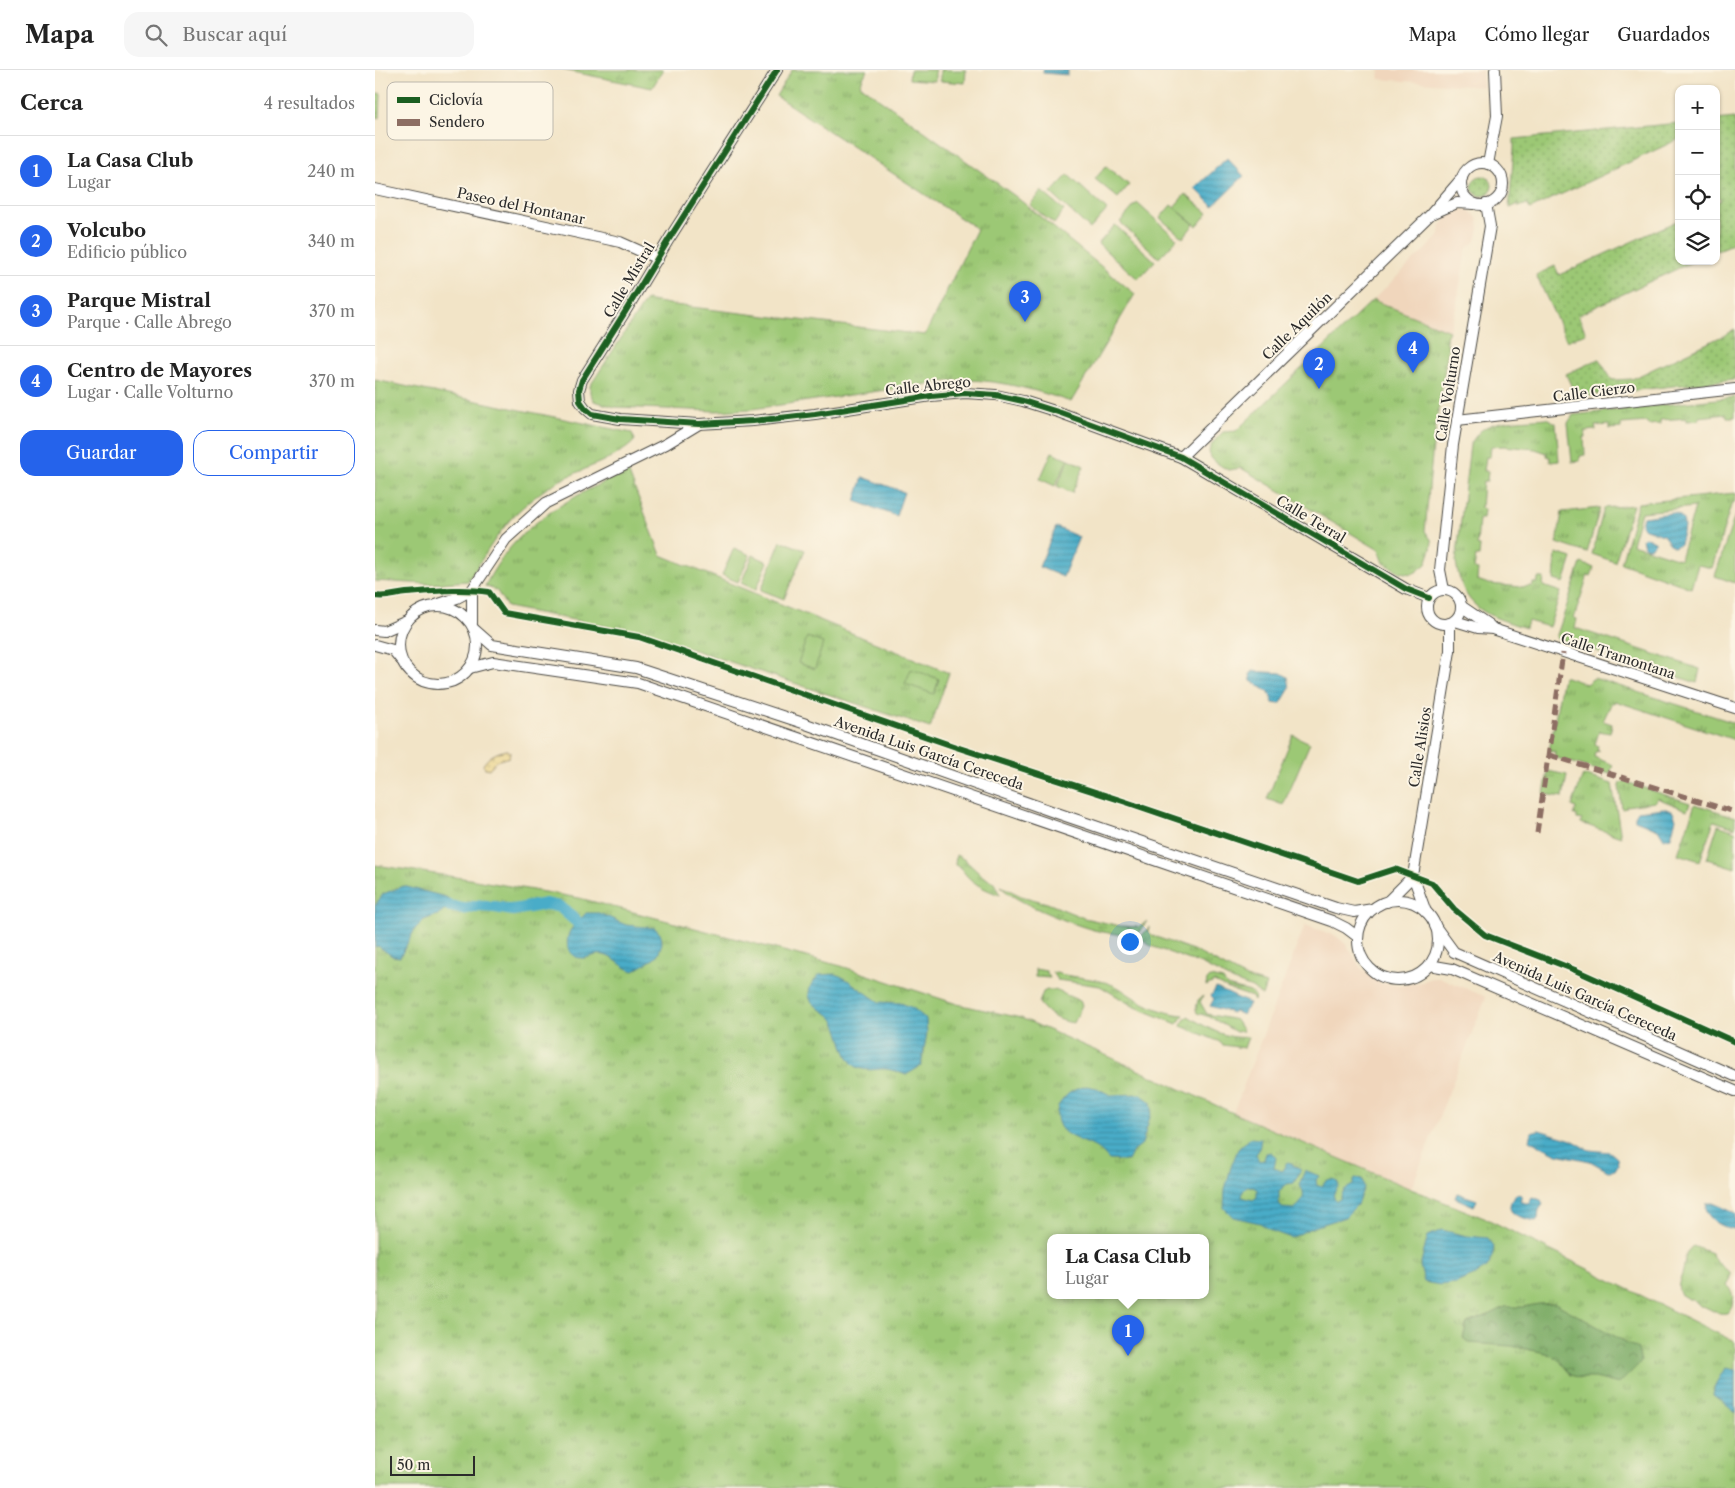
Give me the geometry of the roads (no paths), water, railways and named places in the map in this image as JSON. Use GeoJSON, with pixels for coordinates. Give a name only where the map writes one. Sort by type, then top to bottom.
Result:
{"type":"FeatureCollection","features":[{"type":"Feature","properties":{"kind":"street","name":"Calle Mistral"},"geometry":{"type":"LineString","coordinates":[[699,424],[620,419],[592,414],[581,401],[579,390],[586,372],[777,70]]}},
{"type":"Feature","properties":{"kind":"street"},"geometry":{"type":"LineString","coordinates":[[1488,164],[1497,116],[1495,70]]}},
{"type":"Feature","properties":{"kind":"street"},"geometry":{"type":"LineString","coordinates":[[1481,163],[1488,164],[1499,172],[1503,185],[1498,197],[1482,204],[1471,201],[1462,191],[1462,178],[1469,167],[1481,163]]}},
{"type":"Feature","properties":{"kind":"street","name":"Calle Aquilón"},"geometry":{"type":"LineString","coordinates":[[1181,457],[1430,215],[1462,178]]}},
{"type":"Feature","properties":{"kind":"street","name":"Paseo del Hontanar"},"geometry":{"type":"LineString","coordinates":[[375,189],[620,242],[657,259]]}},
{"type":"Feature","properties":{"kind":"street","name":"Calle Aquilón"},"geometry":{"type":"LineString","coordinates":[[1430,215],[1457,203],[1482,204]]}},
{"type":"Feature","properties":{"kind":"street","name":"Calle Volturno"},"geometry":{"type":"LineString","coordinates":[[1444,590],[1440,570],[1457,420],[1490,226],[1482,204]]}},
{"type":"Feature","properties":{"kind":"street","name":"Calle Cierzo"},"geometry":{"type":"LineString","coordinates":[[1457,420],[1735,389]]}},
{"type":"Feature","properties":{"kind":"street","name":"Calle Abrego"},"geometry":{"type":"LineString","coordinates":[[472,590],[506,539],[546,503],[665,444],[699,424],[753,421],[815,414],[931,396],[965,392],[982,393],[1053,410],[1181,457]]}},
{"type":"Feature","properties":{"kind":"street","name":"Calle Terral"},"geometry":{"type":"LineString","coordinates":[[1181,457],[1406,589],[1429,598]]}},
{"type":"Feature","properties":{"kind":"street"},"geometry":{"type":"LineString","coordinates":[[375,630],[384,632],[407,621],[420,610],[457,598],[472,590],[474,627],[478,646],[474,662],[470,668],[465,674],[451,682],[435,684],[427,682],[412,674],[393,650],[375,645]]}},
{"type":"Feature","properties":{"kind":"street"},"geometry":{"type":"LineString","coordinates":[[1444,590],[1455,594],[1459,598],[1461,615],[1453,622],[1440,624],[1431,618],[1427,608],[1429,598],[1438,591],[1444,590]]}},
{"type":"Feature","properties":{"kind":"street"},"geometry":{"type":"LineString","coordinates":[[436,605],[453,608],[460,612],[474,627]]}},
{"type":"Feature","properties":{"kind":"street","name":"Calle Tramontana"},"geometry":{"type":"LineString","coordinates":[[1461,606],[1493,629]]}},
{"type":"Feature","properties":{"kind":"street"},"geometry":{"type":"LineString","coordinates":[[402,661],[399,644],[400,636],[407,621]]}},
{"type":"Feature","properties":{"kind":"street","name":"Calle Tramontana"},"geometry":{"type":"LineString","coordinates":[[1453,622],[1478,628],[1493,629],[1735,708]]}},
{"type":"Feature","properties":{"kind":"street","name":"Calle Alisios"},"geometry":{"type":"LineString","coordinates":[[1413,876],[1450,651],[1453,622]]}},
{"type":"Feature","properties":{"kind":"street","name":"Avenida Luis García Cereceda"},"geometry":{"type":"LineString","coordinates":[[474,627],[492,645],[636,668],[803,723],[1051,811],[1337,908],[1354,912],[1373,909]]}},
{"type":"Feature","properties":{"kind":"street","name":"Avenida Luis García Cereceda"},"geometry":{"type":"LineString","coordinates":[[470,668],[493,662],[638,683],[1332,921],[1358,937]]}},
{"type":"Feature","properties":{"kind":"street"},"geometry":{"type":"LineString","coordinates":[[1413,876],[1426,912],[1435,926],[1438,942],[1433,958],[1423,971],[1408,979],[1399,980],[1383,977],[1375,973],[1364,961],[1358,946],[1362,921],[1373,909],[1387,902],[1413,876]]}},
{"type":"Feature","properties":{"kind":"street"},"geometry":{"type":"LineString","coordinates":[[1387,902],[1404,901],[1412,903],[1426,912]]}},
{"type":"Feature","properties":{"kind":"street","name":"Avenida Luis García Cereceda"},"geometry":{"type":"LineString","coordinates":[[1435,926],[1453,952],[1735,1076]]}},
{"type":"Feature","properties":{"kind":"street","name":"Avenida Luis García Cereceda"},"geometry":{"type":"LineString","coordinates":[[1429,965],[1452,969],[1735,1091]]}},
{"type":"Feature","properties":{"kind":"water"},"geometry":{"type":"Polygon","coordinates":[[[1043,70],[1068,70],[1068,75],[1043,73],[1043,70]]]}},
{"type":"Feature","properties":{"kind":"water"},"geometry":{"type":"Polygon","coordinates":[[[1227,158],[1244,176],[1213,206],[1195,188],[1227,158]]]}},
{"type":"Feature","properties":{"kind":"water"},"geometry":{"type":"Polygon","coordinates":[[[863,477],[904,492],[896,516],[855,501],[863,477]]]}},
{"type":"Feature","properties":{"kind":"water"},"geometry":{"type":"Polygon","coordinates":[[[1672,513],[1678,514],[1681,517],[1684,525],[1680,544],[1674,547],[1663,535],[1643,528],[1641,524],[1643,517],[1672,513]]]}},
{"type":"Feature","properties":{"kind":"water"},"geometry":{"type":"Polygon","coordinates":[[[1056,527],[1079,537],[1063,577],[1039,567],[1056,527]]]}},
{"type":"Feature","properties":{"kind":"water"},"geometry":{"type":"Polygon","coordinates":[[[1645,537],[1655,541],[1653,546],[1644,546],[1642,539],[1645,537]]]}},
{"type":"Feature","properties":{"kind":"water"},"geometry":{"type":"Polygon","coordinates":[[[1253,671],[1281,673],[1288,677],[1290,688],[1281,703],[1273,703],[1269,692],[1251,681],[1250,674],[1253,671]]]}},
{"type":"Feature","properties":{"kind":"water"},"geometry":{"type":"Polygon","coordinates":[[[1664,808],[1673,812],[1676,819],[1671,837],[1664,839],[1658,829],[1635,820],[1638,811],[1664,808]]]}},
{"type":"Feature","properties":{"kind":"water"},"geometry":{"type":"Polygon","coordinates":[[[403,886],[446,897],[453,902],[440,914],[424,920],[415,929],[400,957],[392,956],[378,946],[375,947],[375,906],[383,894],[403,886]]]}},
{"type":"Feature","properties":{"kind":"water"},"geometry":{"type":"Polygon","coordinates":[[[586,913],[599,913],[626,925],[655,928],[661,935],[662,943],[659,952],[655,958],[634,971],[604,955],[584,958],[572,955],[567,944],[568,935],[573,926],[586,913]]]}},
{"type":"Feature","properties":{"kind":"water"},"geometry":{"type":"Polygon","coordinates":[[[836,974],[879,1002],[901,1003],[913,1008],[926,1019],[927,1033],[921,1066],[906,1075],[893,1070],[870,1070],[854,1065],[845,1051],[835,1022],[812,1002],[809,996],[811,986],[819,975],[836,974]]]}},
{"type":"Feature","properties":{"kind":"water"},"geometry":{"type":"Polygon","coordinates":[[[1216,988],[1249,1003],[1243,1015],[1210,1006],[1214,999],[1211,996],[1216,988]]]}},
{"type":"Feature","properties":{"kind":"water"},"geometry":{"type":"Polygon","coordinates":[[[1086,1086],[1097,1088],[1110,1095],[1140,1094],[1151,1102],[1152,1110],[1142,1144],[1133,1151],[1128,1161],[1109,1160],[1098,1149],[1066,1133],[1058,1123],[1057,1110],[1061,1102],[1072,1091],[1086,1086]]]}},
{"type":"Feature","properties":{"kind":"water"},"geometry":{"type":"Polygon","coordinates":[[[1539,1130],[1572,1140],[1589,1150],[1610,1152],[1617,1158],[1618,1165],[1615,1170],[1608,1171],[1590,1161],[1557,1154],[1529,1140],[1531,1132],[1539,1130]]]}},
{"type":"Feature","properties":{"kind":"water"},"geometry":{"type":"Polygon","coordinates":[[[1250,1138],[1261,1139],[1259,1150],[1256,1154],[1259,1161],[1264,1160],[1266,1153],[1271,1152],[1276,1158],[1274,1168],[1282,1171],[1287,1162],[1301,1169],[1294,1183],[1287,1184],[1279,1191],[1279,1203],[1282,1208],[1294,1209],[1302,1201],[1303,1191],[1299,1185],[1305,1170],[1319,1176],[1316,1180],[1317,1186],[1322,1186],[1330,1179],[1336,1180],[1339,1185],[1333,1195],[1336,1201],[1340,1199],[1344,1190],[1353,1185],[1355,1178],[1362,1179],[1364,1187],[1357,1205],[1345,1217],[1311,1228],[1291,1238],[1272,1231],[1260,1223],[1233,1217],[1224,1208],[1225,1189],[1238,1149],[1250,1138]],[[1253,1186],[1247,1187],[1243,1191],[1242,1197],[1253,1200],[1257,1197],[1257,1189],[1253,1186]]]}},
{"type":"Feature","properties":{"kind":"water"},"geometry":{"type":"Polygon","coordinates":[[[1457,1193],[1477,1200],[1474,1206],[1455,1198],[1457,1193]]]}},
{"type":"Feature","properties":{"kind":"water"},"geometry":{"type":"Polygon","coordinates":[[[1516,1194],[1522,1195],[1520,1201],[1529,1204],[1532,1197],[1541,1200],[1543,1204],[1536,1221],[1518,1216],[1511,1210],[1510,1206],[1516,1194]]]}},
{"type":"Feature","properties":{"kind":"water"},"geometry":{"type":"Polygon","coordinates":[[[1707,1203],[1713,1203],[1735,1213],[1735,1229],[1725,1227],[1710,1218],[1706,1208],[1707,1203]]]}},
{"type":"Feature","properties":{"kind":"water"},"geometry":{"type":"Polygon","coordinates":[[[1442,1230],[1467,1236],[1488,1238],[1494,1246],[1492,1259],[1487,1268],[1456,1283],[1440,1285],[1424,1282],[1420,1266],[1428,1236],[1442,1230]]]}},
{"type":"Feature","properties":{"kind":"water"},"geometry":{"type":"Polygon","coordinates":[[[1725,1368],[1735,1370],[1735,1412],[1713,1395],[1715,1385],[1725,1368]]]}},
{"type":"Feature","properties":{"kind":"waterway"},"geometry":{"type":"LineString","coordinates":[[450,906],[463,909],[477,906],[513,910],[546,904],[560,907],[577,922]]}},
{"type":"Feature","properties":{"kind":"place","name":"Parque Mistral"},"geometry":{"type":"Point","coordinates":[1025,322]}},
{"type":"Feature","properties":{"kind":"place","name":"Centro de Mayores"},"geometry":{"type":"Point","coordinates":[1413,373]}},
{"type":"Feature","properties":{"kind":"place","name":"Volcubo"},"geometry":{"type":"Point","coordinates":[1319,389]}},
{"type":"Feature","properties":{"kind":"place","name":"La Casa Club"},"geometry":{"type":"Point","coordinates":[1128,1356]}}]}
